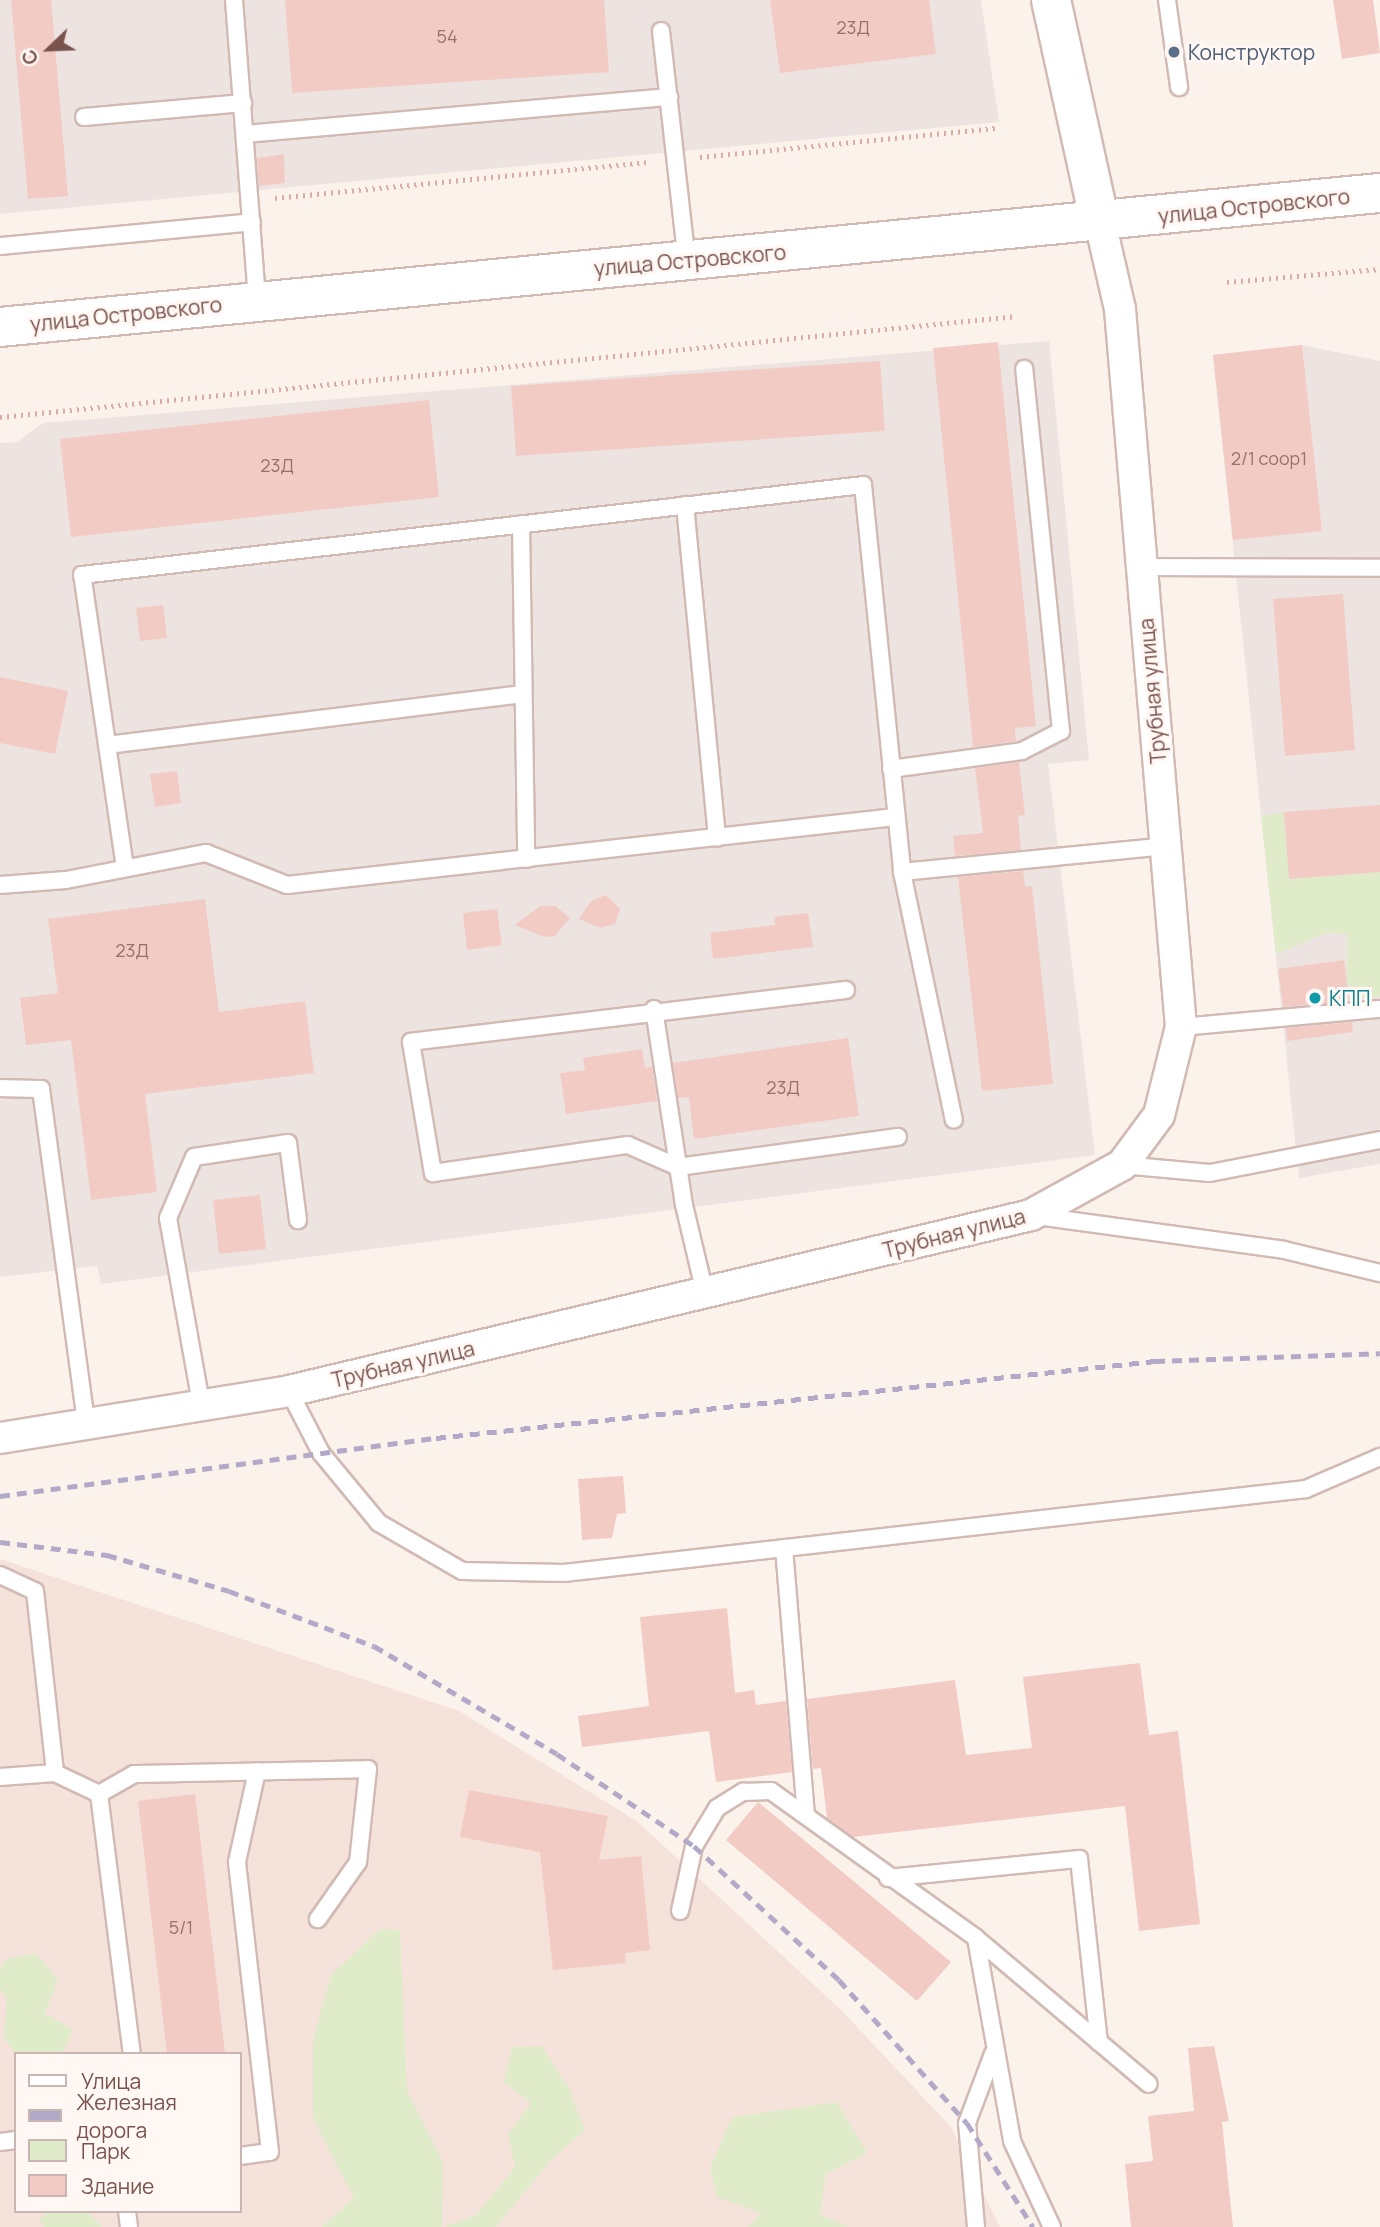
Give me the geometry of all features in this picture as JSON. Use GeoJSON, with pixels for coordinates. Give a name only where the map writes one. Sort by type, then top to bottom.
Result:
{"type":"FeatureCollection","features":[{"type":"Feature","properties":{"kind":"main road"},"geometry":{"type":"LineString","coordinates":[[1051,0],[1100,222]]}},
{"type":"Feature","properties":{"kind":"main road","name":"улица Островского"},"geometry":{"type":"LineString","coordinates":[[0,327],[1380,193]]}},
{"type":"Feature","properties":{"kind":"street","name":"Трубная улица"},"geometry":{"type":"LineString","coordinates":[[0,1438],[87,1428],[289,1391],[1031,1215],[1122,1165],[1159,1115],[1181,1027],[1120,309],[1100,222]]}},
{"type":"Feature","properties":{"kind":"lane"},"geometry":{"type":"LineString","coordinates":[[234,0],[257,301]]}},
{"type":"Feature","properties":{"kind":"lane"},"geometry":{"type":"LineString","coordinates":[[1167,0],[1179,87]]}},
{"type":"Feature","properties":{"kind":"lane"},"geometry":{"type":"LineString","coordinates":[[661,31],[687,261]]}},
{"type":"Feature","properties":{"kind":"lane"},"geometry":{"type":"LineString","coordinates":[[245,134],[669,97]]}},
{"type":"Feature","properties":{"kind":"lane"},"geometry":{"type":"LineString","coordinates":[[84,117],[243,103]]}},
{"type":"Feature","properties":{"kind":"lane"},"geometry":{"type":"LineString","coordinates":[[0,246],[252,222]]}},
{"type":"Feature","properties":{"kind":"lane"},"geometry":{"type":"LineString","coordinates":[[891,769],[1022,751],[1061,731],[1024,369]]}},
{"type":"Feature","properties":{"kind":"lane"},"geometry":{"type":"LineString","coordinates":[[125,868],[82,575],[863,485],[902,872],[954,1120]]}},
{"type":"Feature","properties":{"kind":"lane"},"geometry":{"type":"LineString","coordinates":[[685,505],[717,837]]}},
{"type":"Feature","properties":{"kind":"lane"},"geometry":{"type":"LineString","coordinates":[[521,524],[526,859]]}},
{"type":"Feature","properties":{"kind":"lane"},"geometry":{"type":"LineString","coordinates":[[1141,567],[1380,568]]}},
{"type":"Feature","properties":{"kind":"lane"},"geometry":{"type":"LineString","coordinates":[[107,745],[523,694]]}},
{"type":"Feature","properties":{"kind":"lane"},"geometry":{"type":"LineString","coordinates":[[0,885],[125,868],[205,853],[287,885],[895,817]]}},
{"type":"Feature","properties":{"kind":"lane"},"geometry":{"type":"LineString","coordinates":[[902,872],[1166,846]]}},
{"type":"Feature","properties":{"kind":"lane"},"geometry":{"type":"LineString","coordinates":[[846,990],[654,1009],[411,1042],[433,1173],[628,1145],[678,1167],[898,1137]]}},
{"type":"Feature","properties":{"kind":"lane"},"geometry":{"type":"LineString","coordinates":[[654,1009],[678,1167],[705,1293]]}},
{"type":"Feature","properties":{"kind":"lane"},"geometry":{"type":"LineString","coordinates":[[1181,1027],[1380,1009]]}},
{"type":"Feature","properties":{"kind":"lane"},"geometry":{"type":"LineString","coordinates":[[0,1088],[41,1089],[87,1428]]}},
{"type":"Feature","properties":{"kind":"lane"},"geometry":{"type":"LineString","coordinates":[[1122,1165],[1210,1173],[1380,1140]]}},
{"type":"Feature","properties":{"kind":"lane"},"geometry":{"type":"LineString","coordinates":[[202,1409],[168,1217],[194,1157],[288,1143],[298,1220]]}},
{"type":"Feature","properties":{"kind":"lane"},"geometry":{"type":"LineString","coordinates":[[1031,1215],[1284,1250],[1380,1273]]}},
{"type":"Feature","properties":{"kind":"lane"},"geometry":{"type":"LineString","coordinates":[[289,1391],[321,1453],[379,1523],[462,1571],[564,1573],[1306,1489],[1380,1458]]}},
{"type":"Feature","properties":{"kind":"lane"},"geometry":{"type":"LineString","coordinates":[[784,1548],[806,1813]]}},
{"type":"Feature","properties":{"kind":"lane"},"geometry":{"type":"LineString","coordinates":[[0,1575],[35,1591],[54,1773]]}},
{"type":"Feature","properties":{"kind":"lane"},"geometry":{"type":"LineString","coordinates":[[99,1794],[134,1774],[368,1769],[358,1862],[318,1919]]}},
{"type":"Feature","properties":{"kind":"lane"},"geometry":{"type":"LineString","coordinates":[[242,2156],[270,2152],[237,1863],[257,1771]]}},
{"type":"Feature","properties":{"kind":"lane"},"geometry":{"type":"LineString","coordinates":[[0,1777],[54,1773],[99,1794]]}},
{"type":"Feature","properties":{"kind":"lane"},"geometry":{"type":"LineString","coordinates":[[680,1911],[694,1846],[717,1808],[743,1791],[771,1791],[806,1813],[888,1878],[976,1938],[1149,2084]]}},
{"type":"Feature","properties":{"kind":"lane"},"geometry":{"type":"LineString","coordinates":[[99,1794],[132,2052]]}},
{"type":"Feature","properties":{"kind":"lane"},"geometry":{"type":"LineString","coordinates":[[888,1878],[1079,1859],[1099,2042]]}},
{"type":"Feature","properties":{"kind":"lane"},"geometry":{"type":"LineString","coordinates":[[976,1938],[1012,2141],[1052,2227]]}},
{"type":"Feature","properties":{"kind":"lane"},"geometry":{"type":"LineString","coordinates":[[976,2227],[967,2123],[994,2051]]}},
{"type":"Feature","properties":{"kind":"path"},"geometry":{"type":"LineString","coordinates":[[251,201],[996,128]]}},
{"type":"Feature","properties":{"kind":"path"},"geometry":{"type":"LineString","coordinates":[[1227,282],[1380,269]]}},
{"type":"Feature","properties":{"kind":"path"},"geometry":{"type":"LineString","coordinates":[[0,417],[1017,316]]}},
{"type":"Feature","properties":{"kind":"shaded area"},"geometry":{"type":"Polygon","coordinates":[[[0,0],[981,0],[999,122],[0,214],[0,0]]]}},
{"type":"Feature","properties":{"kind":"shaded area"},"geometry":{"type":"Polygon","coordinates":[[[1049,341],[1089,760],[1048,764],[1095,1155],[101,1284],[97,1266],[0,1277],[0,443],[17,442],[43,423],[1049,341]]]}},
{"type":"Feature","properties":{"kind":"shaded area"},"geometry":{"type":"Polygon","coordinates":[[[1302,345],[1380,361],[1380,1164],[1299,1178],[1213,355],[1302,345]]]}},
{"type":"Feature","properties":{"kind":"shaded area"},"geometry":{"type":"Polygon","coordinates":[[[0,1559],[459,1711],[638,1822],[841,2010],[951,2127],[1000,2227],[0,2227],[0,1559]]]}},
{"type":"Feature","properties":{"kind":"green space"},"geometry":{"type":"Polygon","coordinates":[[[1284,812],[1289,879],[1380,872],[1380,997],[1363,998],[1347,984],[1347,934],[1326,933],[1276,954],[1261,816],[1284,812]]]}},
{"type":"Feature","properties":{"kind":"green space"},"geometry":{"type":"Polygon","coordinates":[[[380,1929],[400,1930],[407,2091],[443,2162],[442,2227],[321,2227],[354,2198],[313,2119],[313,2039],[331,1975],[380,1929]]]}},
{"type":"Feature","properties":{"kind":"green space"},"geometry":{"type":"Polygon","coordinates":[[[36,1953],[58,1980],[45,2013],[73,2030],[63,2052],[14,2052],[4,2038],[7,1997],[0,1990],[0,1970],[6,1959],[36,1953]]]}},
{"type":"Feature","properties":{"kind":"green space"},"geometry":{"type":"Polygon","coordinates":[[[542,2046],[569,2088],[585,2130],[550,2161],[496,2227],[444,2227],[476,2215],[515,2167],[508,2134],[531,2103],[504,2082],[512,2047],[542,2046]]]}},
{"type":"Feature","properties":{"kind":"green space"},"geometry":{"type":"Polygon","coordinates":[[[837,2102],[867,2153],[826,2174],[820,2214],[848,2227],[748,2227],[761,2213],[717,2197],[710,2168],[732,2117],[837,2102]]]}},
{"type":"Feature","properties":{"kind":"green space"},"geometry":{"type":"Polygon","coordinates":[[[47,2213],[88,2213],[103,2227],[44,2227],[39,2219],[47,2213]]]}},
{"type":"Feature","properties":{"kind":"building"},"geometry":{"type":"Polygon","coordinates":[[[11,0],[51,0],[68,196],[28,199],[11,0]]]}},
{"type":"Feature","properties":{"kind":"building"},"geometry":{"type":"Polygon","coordinates":[[[285,0],[604,0],[609,72],[292,93],[285,0]]]}},
{"type":"Feature","properties":{"kind":"building"},"geometry":{"type":"Polygon","coordinates":[[[770,0],[929,0],[936,54],[780,73],[770,0]]]}},
{"type":"Feature","properties":{"kind":"building"},"geometry":{"type":"Polygon","coordinates":[[[1333,0],[1373,0],[1380,53],[1342,59],[1333,0]]]}},
{"type":"Feature","properties":{"kind":"building"},"geometry":{"type":"Polygon","coordinates":[[[284,154],[285,183],[259,186],[257,158],[284,154]]]}},
{"type":"Feature","properties":{"kind":"building"},"geometry":{"type":"Polygon","coordinates":[[[998,342],[1036,726],[1015,728],[1016,741],[973,747],[933,348],[998,342]]]}},
{"type":"Feature","properties":{"kind":"building"},"geometry":{"type":"Polygon","coordinates":[[[1302,345],[1322,531],[1233,540],[1213,355],[1302,345]]]}},
{"type":"Feature","properties":{"kind":"building"},"geometry":{"type":"Polygon","coordinates":[[[880,361],[885,431],[516,456],[511,386],[880,361]]]}},
{"type":"Feature","properties":{"kind":"building"},"geometry":{"type":"Polygon","coordinates":[[[429,400],[439,497],[71,537],[60,439],[429,400]]]}},
{"type":"Feature","properties":{"kind":"building"},"geometry":{"type":"Polygon","coordinates":[[[1343,594],[1355,750],[1285,756],[1273,599],[1343,594]]]}},
{"type":"Feature","properties":{"kind":"building"},"geometry":{"type":"Polygon","coordinates":[[[163,605],[167,638],[140,641],[136,608],[163,605]]]}},
{"type":"Feature","properties":{"kind":"building"},"geometry":{"type":"Polygon","coordinates":[[[0,677],[68,691],[55,754],[0,743],[0,677]]]}},
{"type":"Feature","properties":{"kind":"building"},"geometry":{"type":"Polygon","coordinates":[[[1019,762],[1025,815],[1018,816],[1021,850],[955,856],[953,836],[983,833],[975,768],[1019,762]]]}},
{"type":"Feature","properties":{"kind":"building"},"geometry":{"type":"Polygon","coordinates":[[[177,771],[181,803],[155,807],[150,774],[177,771]]]}},
{"type":"Feature","properties":{"kind":"building"},"geometry":{"type":"Polygon","coordinates":[[[1380,805],[1380,872],[1289,879],[1284,812],[1380,805]]]}},
{"type":"Feature","properties":{"kind":"building"},"geometry":{"type":"Polygon","coordinates":[[[1023,871],[1025,887],[1032,886],[1053,1084],[982,1091],[958,877],[1023,871]]]}},
{"type":"Feature","properties":{"kind":"building"},"geometry":{"type":"Polygon","coordinates":[[[606,895],[620,909],[615,924],[600,928],[579,919],[591,901],[606,895]]]}},
{"type":"Feature","properties":{"kind":"building"},"geometry":{"type":"Polygon","coordinates":[[[205,899],[219,1012],[305,1001],[314,1073],[145,1094],[157,1192],[91,1200],[71,1040],[26,1045],[20,998],[58,993],[48,919],[205,899]]]}},
{"type":"Feature","properties":{"kind":"building"},"geometry":{"type":"Polygon","coordinates":[[[540,906],[555,906],[570,918],[555,936],[544,937],[515,925],[540,906]]]}},
{"type":"Feature","properties":{"kind":"building"},"geometry":{"type":"Polygon","coordinates":[[[497,909],[502,945],[467,950],[463,913],[497,909]]]}},
{"type":"Feature","properties":{"kind":"building"},"geometry":{"type":"Polygon","coordinates":[[[808,913],[813,947],[713,959],[710,933],[775,925],[774,917],[808,913]]]}},
{"type":"Feature","properties":{"kind":"building"},"geometry":{"type":"Polygon","coordinates":[[[1344,960],[1349,1001],[1283,1007],[1278,969],[1344,960]]]}},
{"type":"Feature","properties":{"kind":"building"},"geometry":{"type":"Polygon","coordinates":[[[1352,1022],[1353,1032],[1287,1041],[1286,1028],[1352,1022]]]}},
{"type":"Feature","properties":{"kind":"building"},"geometry":{"type":"Polygon","coordinates":[[[848,1038],[859,1116],[694,1139],[689,1097],[678,1098],[673,1063],[848,1038]]]}},
{"type":"Feature","properties":{"kind":"building"},"geometry":{"type":"Polygon","coordinates":[[[642,1049],[645,1068],[652,1067],[657,1101],[566,1114],[560,1073],[585,1070],[583,1058],[642,1049]]]}},
{"type":"Feature","properties":{"kind":"building"},"geometry":{"type":"Polygon","coordinates":[[[260,1195],[266,1249],[219,1254],[213,1200],[260,1195]]]}},
{"type":"Feature","properties":{"kind":"building"},"geometry":{"type":"Polygon","coordinates":[[[623,1476],[626,1513],[617,1514],[612,1538],[582,1540],[578,1479],[623,1476]]]}},
{"type":"Feature","properties":{"kind":"building"},"geometry":{"type":"Polygon","coordinates":[[[727,1608],[735,1693],[754,1690],[756,1705],[786,1701],[792,1772],[716,1782],[709,1731],[582,1747],[578,1716],[649,1706],[640,1617],[727,1608]]]}},
{"type":"Feature","properties":{"kind":"building"},"geometry":{"type":"Polygon","coordinates":[[[1140,1663],[1149,1735],[1178,1731],[1200,1924],[1139,1931],[1125,1806],[853,1837],[827,1818],[821,1768],[813,1769],[807,1699],[955,1680],[966,1755],[1032,1748],[1023,1677],[1140,1663]]]}},
{"type":"Feature","properties":{"kind":"building"},"geometry":{"type":"Polygon","coordinates":[[[469,1790],[608,1816],[599,1860],[641,1856],[650,1950],[625,1953],[626,1963],[553,1970],[540,1852],[460,1837],[469,1790]]]}},
{"type":"Feature","properties":{"kind":"building"},"geometry":{"type":"Polygon","coordinates":[[[195,1794],[225,2052],[167,2052],[138,1801],[195,1794]]]}},
{"type":"Feature","properties":{"kind":"building"},"geometry":{"type":"Polygon","coordinates":[[[758,1802],[951,1962],[917,2001],[726,1840],[758,1802]]]}},
{"type":"Feature","properties":{"kind":"building"},"geometry":{"type":"Polygon","coordinates":[[[1214,2046],[1229,2121],[1222,2122],[1233,2227],[1131,2227],[1125,2164],[1153,2161],[1148,2116],[1194,2111],[1188,2048],[1214,2046]]]}},
{"type":"Feature","properties":{"kind":"railway"},"geometry":{"type":"LineString","coordinates":[[0,1496],[436,1438],[1155,1361],[1380,1353]]}},
{"type":"Feature","properties":{"kind":"railway"},"geometry":{"type":"LineString","coordinates":[[0,1542],[107,1555],[229,1591],[374,1646],[557,1754],[694,1846],[839,1980],[967,2123],[1033,2227]]}},
{"type":"Feature","properties":{"kind":"place","name":"Конструктор"},"geometry":{"type":"Point","coordinates":[1174,52]}},
{"type":"Feature","properties":{"kind":"place","name":"КПП"},"geometry":{"type":"Point","coordinates":[1315,998]}}]}
